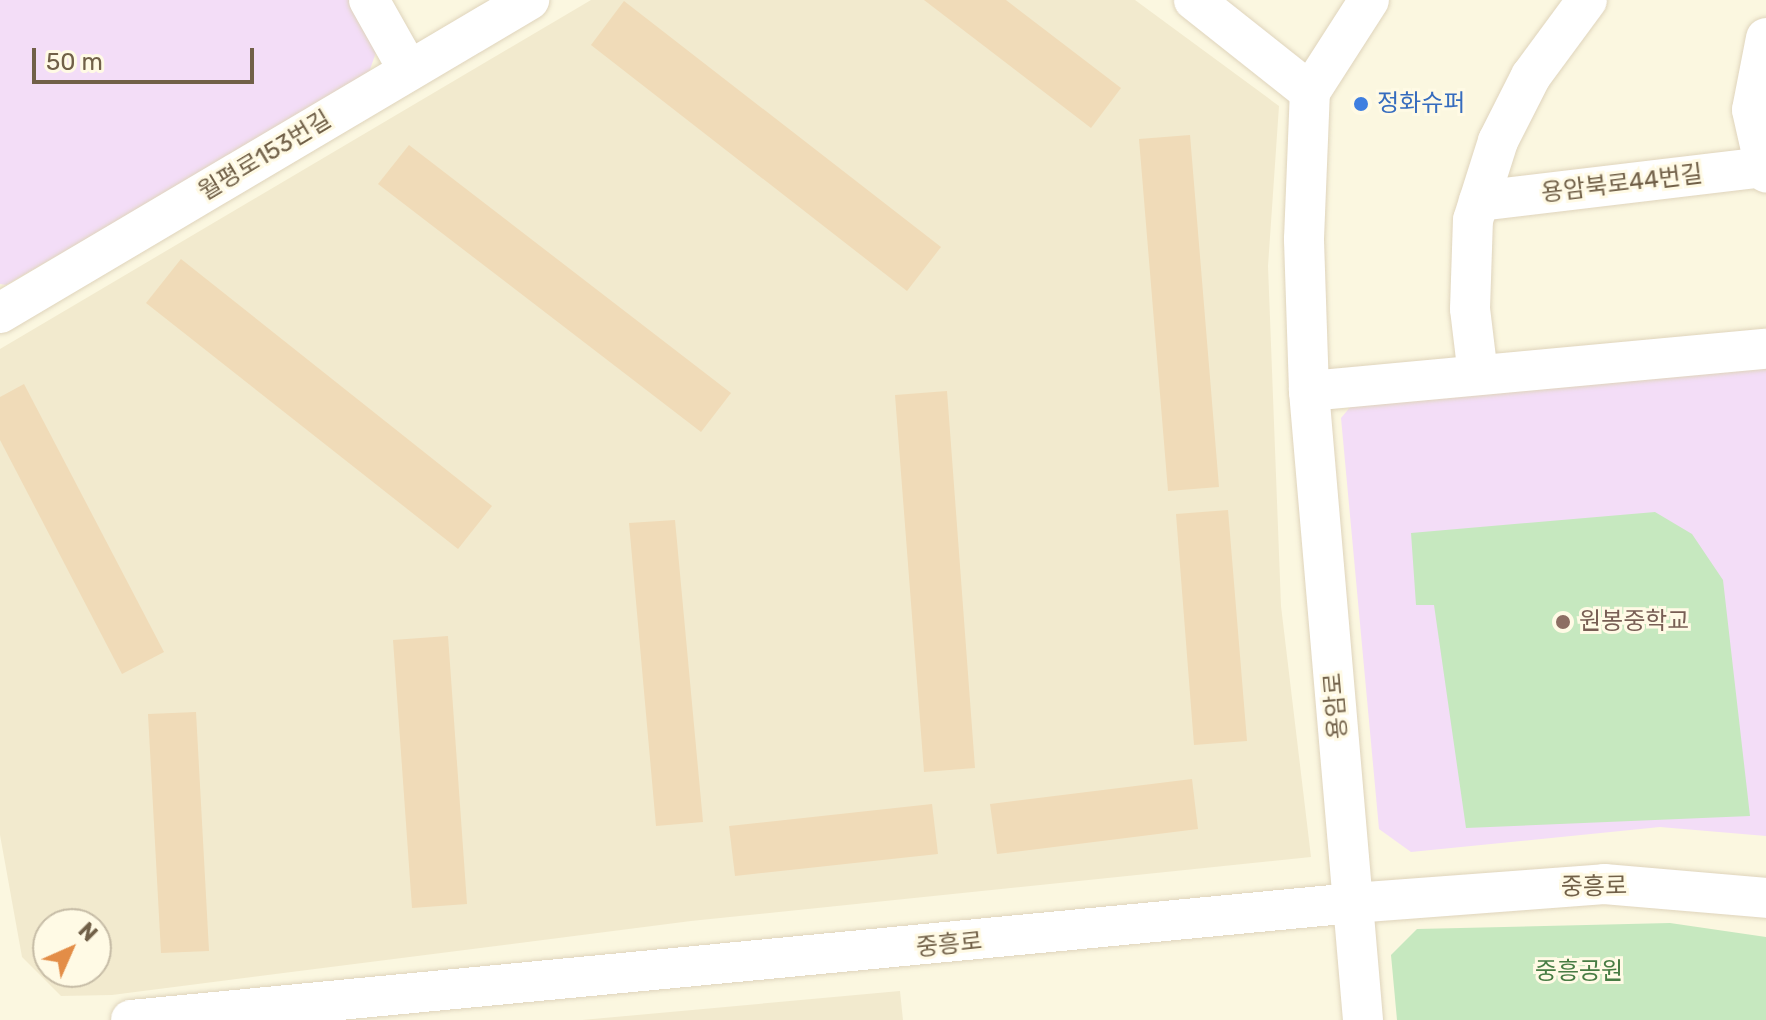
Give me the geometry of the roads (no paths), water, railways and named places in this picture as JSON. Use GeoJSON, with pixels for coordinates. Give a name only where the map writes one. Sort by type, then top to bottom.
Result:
{"type":"FeatureCollection","features":[{"type":"Feature","properties":{"kind":"street"},"geometry":{"type":"LineString","coordinates":[[369,0],[409,71]]}},
{"type":"Feature","properties":{"kind":"street","name":"월평로153번길"},"geometry":{"type":"LineString","coordinates":[[0,313],[529,0]]}},
{"type":"Feature","properties":{"kind":"street"},"geometry":{"type":"LineString","coordinates":[[1194,0],[1310,92],[1369,0]]}},
{"type":"Feature","properties":{"kind":"street"},"geometry":{"type":"LineString","coordinates":[[1478,375],[1470,309],[1473,220],[1498,141],[1531,76],[1587,0]]}},
{"type":"Feature","properties":{"kind":"street"},"geometry":{"type":"LineString","coordinates":[[1766,38],[1752,110],[1766,169]]}},
{"type":"Feature","properties":{"kind":"street","name":"용암로"},"geometry":{"type":"LineString","coordinates":[[1310,92],[1304,239],[1309,391],[1363,1020]]}},
{"type":"Feature","properties":{"kind":"street","name":"용암북로44번길"},"geometry":{"type":"LineString","coordinates":[[1479,201],[1766,169]]}},
{"type":"Feature","properties":{"kind":"street"},"geometry":{"type":"LineString","coordinates":[[1309,391],[1766,349]]}},
{"type":"Feature","properties":{"kind":"street","name":"중흥로"},"geometry":{"type":"LineString","coordinates":[[131,1020],[1353,903],[1604,884],[1766,898]]}},
{"type":"Feature","properties":{"kind":"place","name":"정화슈퍼"},"geometry":{"type":"Point","coordinates":[1361,104]}},
{"type":"Feature","properties":{"kind":"place","name":"원봉중학교"},"geometry":{"type":"Point","coordinates":[1563,622]}},
{"type":"Feature","properties":{"kind":"park label","name":"중흥공원"},"geometry":{"type":"Point","coordinates":[1579,972]}}]}
